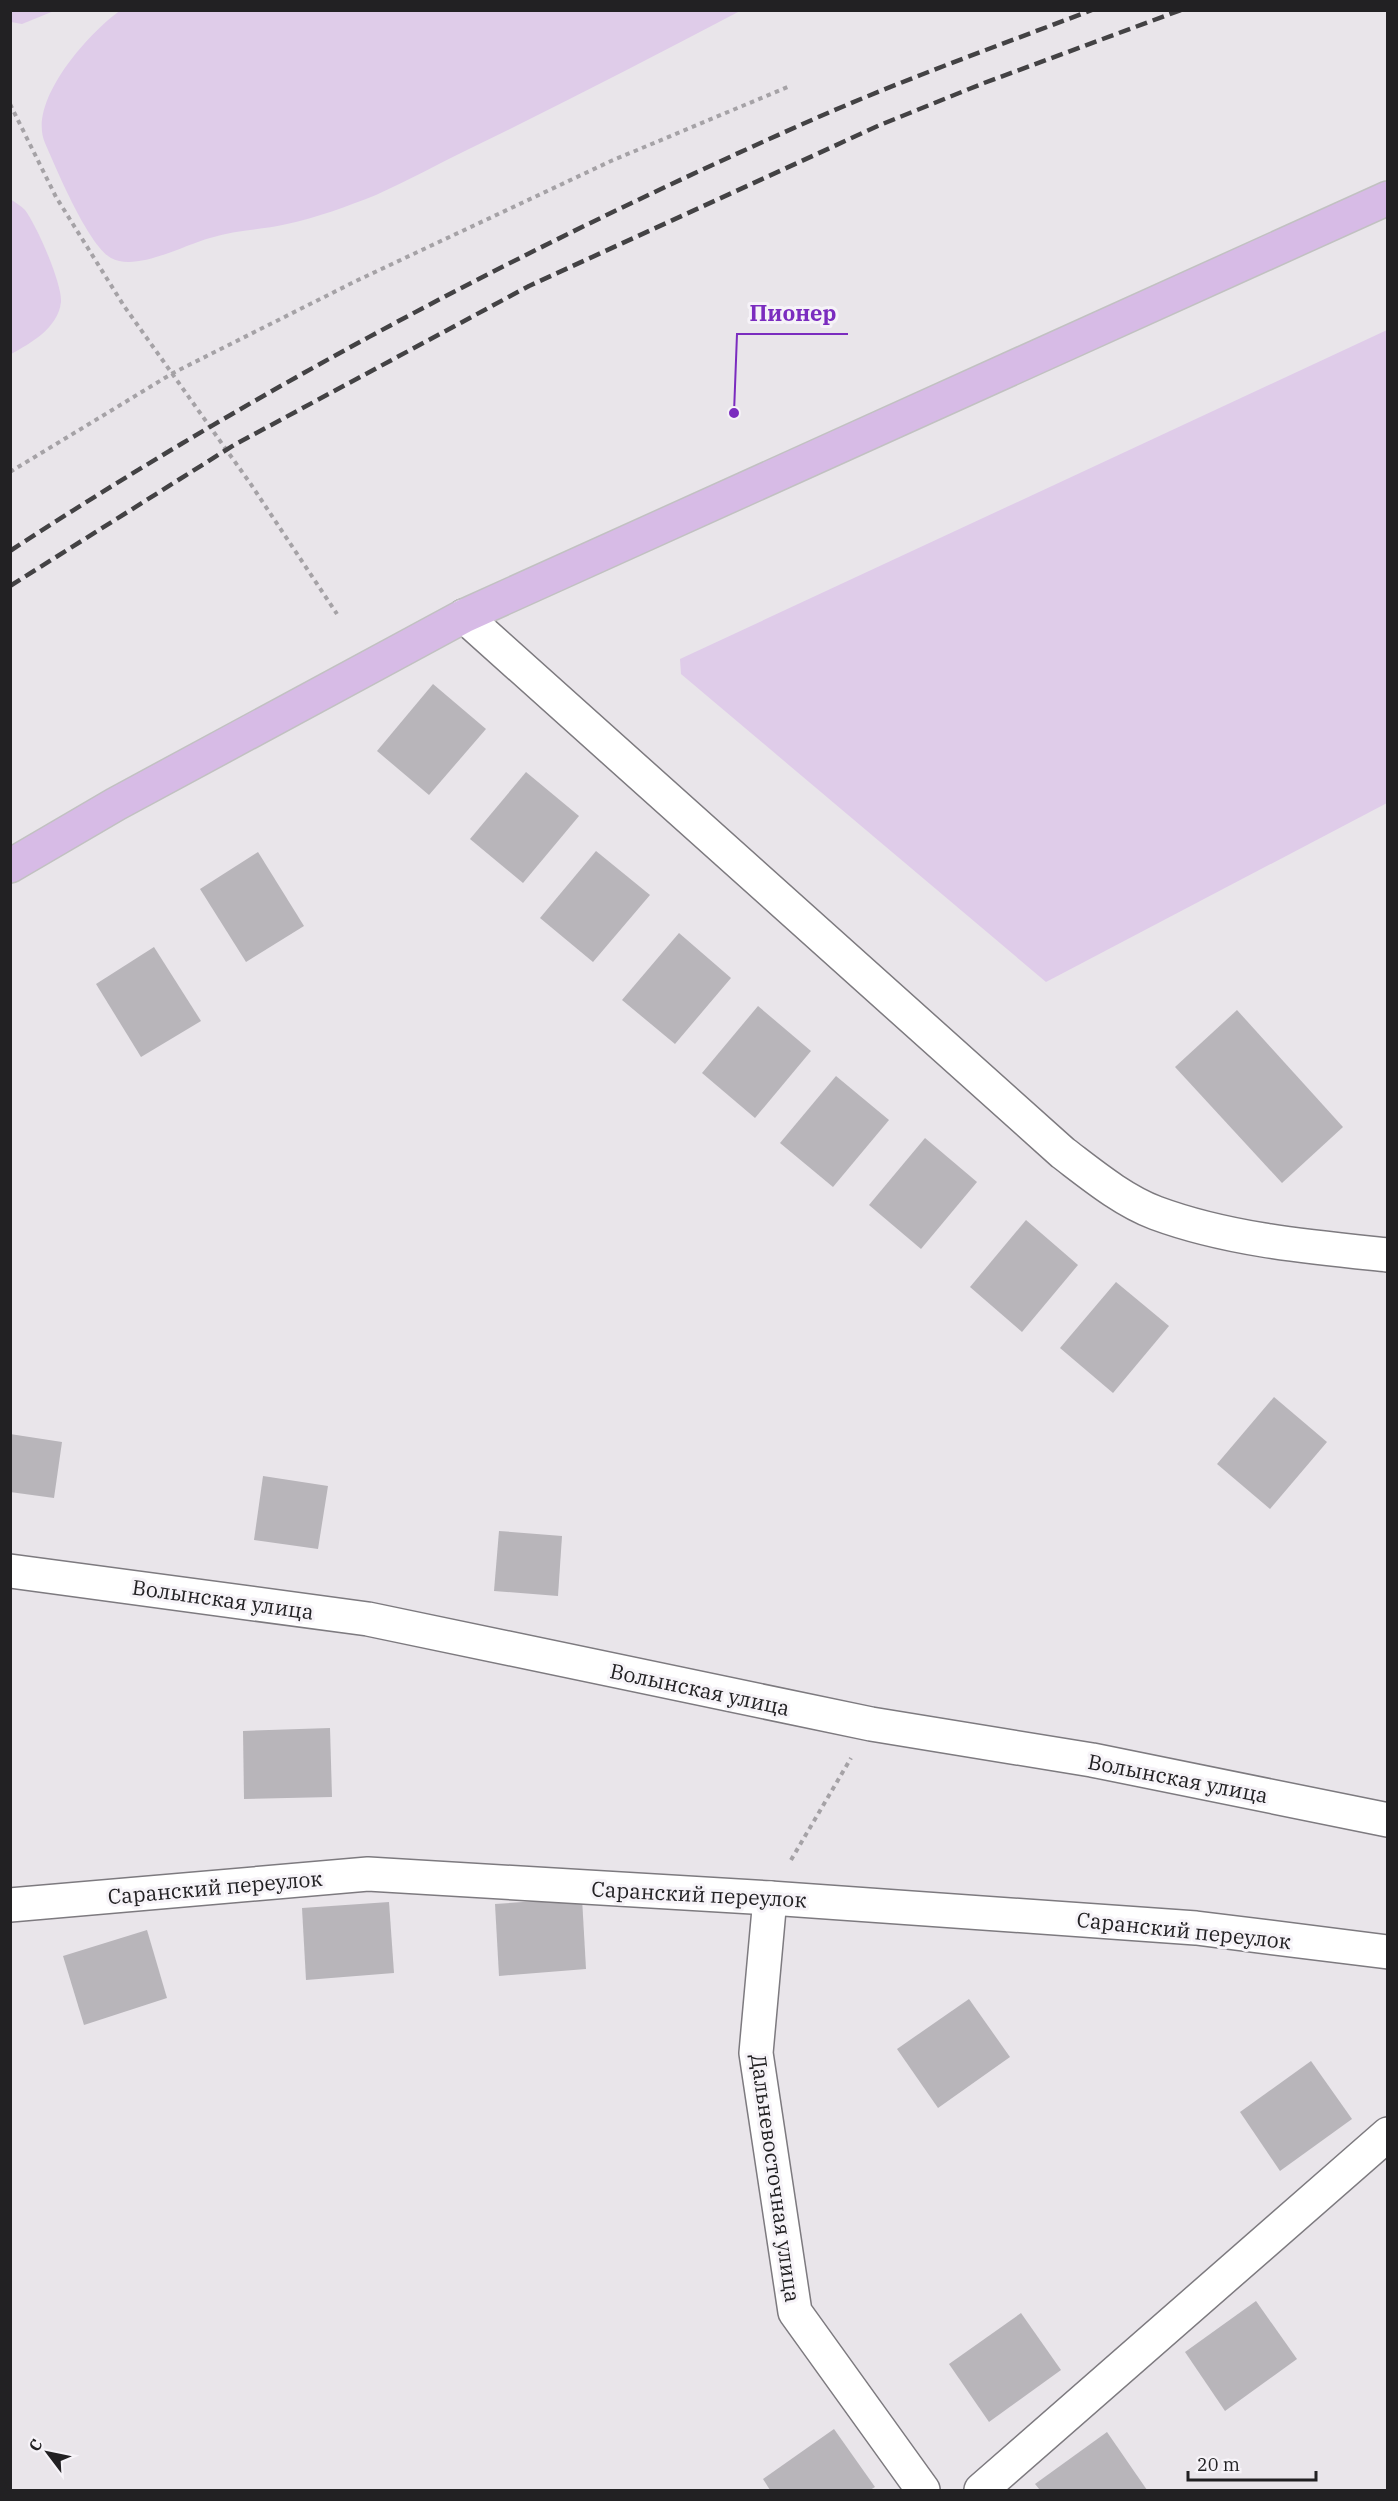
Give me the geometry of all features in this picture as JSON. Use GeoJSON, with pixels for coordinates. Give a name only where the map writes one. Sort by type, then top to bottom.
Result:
{"type":"FeatureCollection","features":[{"type":"Feature","properties":{"kind":"main road"},"geometry":{"type":"LineString","coordinates":[[10,866],[116,804],[464,616],[1388,198]]}},
{"type":"Feature","properties":{"kind":"street"},"geometry":{"type":"LineString","coordinates":[[464,616],[1063,1154],[1101,1182],[1155,1212],[1204,1227],[1315,1247],[1388,1255]]}},
{"type":"Feature","properties":{"kind":"street","name":"Волынская улица"},"geometry":{"type":"LineString","coordinates":[[10,1571],[368,1619],[871,1724],[1092,1760],[1388,1820]]}},
{"type":"Feature","properties":{"kind":"street","name":"Саранский переулок"},"geometry":{"type":"LineString","coordinates":[[10,1905],[368,1874],[770,1898],[1196,1928],[1388,1952]]}},
{"type":"Feature","properties":{"kind":"street","name":"Дальневосточная улица"},"geometry":{"type":"LineString","coordinates":[[770,1898],[756,2053],[795,2312],[923,2490]]}},
{"type":"Feature","properties":{"kind":"street"},"geometry":{"type":"LineString","coordinates":[[981,2490],[1388,2134]]}},
{"type":"Feature","properties":{"kind":"path"},"geometry":{"type":"LineString","coordinates":[[10,472],[173,373],[356,281],[611,161],[790,86]]}},
{"type":"Feature","properties":{"kind":"path"},"geometry":{"type":"LineString","coordinates":[[10,104],[56,197],[124,306],[173,373],[337,614]]}},
{"type":"Feature","properties":{"kind":"path"},"geometry":{"type":"LineString","coordinates":[[770,1898],[871,1724]]}},
{"type":"Feature","properties":{"kind":"shaded area"},"geometry":{"type":"Polygon","coordinates":[[[11,10],[54,11],[22,24],[11,22],[11,10]]]}},
{"type":"Feature","properties":{"kind":"shaded area"},"geometry":{"type":"Polygon","coordinates":[[[121,10],[740,11],[376,195],[309,218],[277,226],[219,235],[160,256],[133,262],[111,258],[93,238],[57,170],[45,143],[42,126],[45,108],[52,89],[64,70],[93,35],[121,10]]]}},
{"type":"Feature","properties":{"kind":"shaded area"},"geometry":{"type":"Polygon","coordinates":[[[10,199],[25,210],[36,228],[53,269],[61,302],[55,320],[49,327],[35,340],[11,354],[10,199]]]}},
{"type":"Feature","properties":{"kind":"shaded area"},"geometry":{"type":"Polygon","coordinates":[[[1387,330],[1387,803],[1046,982],[681,674],[680,659],[1387,330]]]}},
{"type":"Feature","properties":{"kind":"building"},"geometry":{"type":"Polygon","coordinates":[[[433,684],[486,729],[429,795],[377,751],[433,684]]]}},
{"type":"Feature","properties":{"kind":"building"},"geometry":{"type":"Polygon","coordinates":[[[526,772],[579,816],[523,883],[470,839],[526,772]]]}},
{"type":"Feature","properties":{"kind":"building"},"geometry":{"type":"Polygon","coordinates":[[[596,851],[650,895],[593,962],[540,918],[596,851]]]}},
{"type":"Feature","properties":{"kind":"building"},"geometry":{"type":"Polygon","coordinates":[[[258,852],[304,926],[246,962],[200,889],[258,852]]]}},
{"type":"Feature","properties":{"kind":"building"},"geometry":{"type":"Polygon","coordinates":[[[679,933],[731,978],[675,1044],[622,1000],[679,933]]]}},
{"type":"Feature","properties":{"kind":"building"},"geometry":{"type":"Polygon","coordinates":[[[154,947],[201,1021],[141,1057],[96,984],[154,947]]]}},
{"type":"Feature","properties":{"kind":"building"},"geometry":{"type":"Polygon","coordinates":[[[758,1006],[811,1051],[755,1118],[702,1073],[758,1006]]]}},
{"type":"Feature","properties":{"kind":"building"},"geometry":{"type":"Polygon","coordinates":[[[1237,1010],[1343,1127],[1282,1183],[1175,1067],[1237,1010]]]}},
{"type":"Feature","properties":{"kind":"building"},"geometry":{"type":"Polygon","coordinates":[[[836,1076],[889,1120],[833,1187],[780,1143],[836,1076]]]}},
{"type":"Feature","properties":{"kind":"building"},"geometry":{"type":"Polygon","coordinates":[[[925,1138],[977,1182],[921,1249],[869,1205],[925,1138]]]}},
{"type":"Feature","properties":{"kind":"building"},"geometry":{"type":"Polygon","coordinates":[[[1026,1220],[1078,1265],[1022,1332],[970,1287],[1026,1220]]]}},
{"type":"Feature","properties":{"kind":"building"},"geometry":{"type":"Polygon","coordinates":[[[1116,1282],[1169,1326],[1113,1393],[1060,1348],[1116,1282]]]}},
{"type":"Feature","properties":{"kind":"building"},"geometry":{"type":"Polygon","coordinates":[[[1274,1397],[1327,1442],[1270,1509],[1217,1464],[1274,1397]]]}},
{"type":"Feature","properties":{"kind":"building"},"geometry":{"type":"Polygon","coordinates":[[[10,1434],[62,1442],[54,1498],[10,1492],[10,1434]]]}},
{"type":"Feature","properties":{"kind":"building"},"geometry":{"type":"Polygon","coordinates":[[[263,1476],[328,1486],[318,1549],[254,1540],[263,1476]]]}},
{"type":"Feature","properties":{"kind":"building"},"geometry":{"type":"Polygon","coordinates":[[[499,1531],[562,1536],[558,1596],[494,1591],[499,1531]]]}},
{"type":"Feature","properties":{"kind":"building"},"geometry":{"type":"Polygon","coordinates":[[[330,1728],[332,1797],[244,1799],[243,1731],[330,1728]]]}},
{"type":"Feature","properties":{"kind":"building"},"geometry":{"type":"Polygon","coordinates":[[[582,1898],[586,1969],[499,1976],[495,1904],[582,1898]]]}},
{"type":"Feature","properties":{"kind":"building"},"geometry":{"type":"Polygon","coordinates":[[[389,1902],[394,1973],[306,1980],[302,1908],[389,1902]]]}},
{"type":"Feature","properties":{"kind":"building"},"geometry":{"type":"Polygon","coordinates":[[[147,1930],[167,1998],[84,2025],[63,1956],[147,1930]]]}},
{"type":"Feature","properties":{"kind":"building"},"geometry":{"type":"Polygon","coordinates":[[[969,1999],[1010,2057],[938,2108],[897,2049],[969,1999]]]}},
{"type":"Feature","properties":{"kind":"building"},"geometry":{"type":"Polygon","coordinates":[[[1311,2061],[1352,2119],[1280,2171],[1240,2112],[1311,2061]]]}},
{"type":"Feature","properties":{"kind":"building"},"geometry":{"type":"Polygon","coordinates":[[[1256,2301],[1297,2359],[1225,2411],[1185,2352],[1256,2301]]]}},
{"type":"Feature","properties":{"kind":"building"},"geometry":{"type":"Polygon","coordinates":[[[1021,2313],[1061,2370],[989,2422],[949,2364],[1021,2313]]]}},
{"type":"Feature","properties":{"kind":"building"},"geometry":{"type":"Polygon","coordinates":[[[834,2429],[875,2487],[870,2490],[770,2490],[763,2479],[834,2429]]]}},
{"type":"Feature","properties":{"kind":"building"},"geometry":{"type":"Polygon","coordinates":[[[1107,2432],[1147,2490],[1040,2490],[1035,2484],[1107,2432]]]}},
{"type":"Feature","properties":{"kind":"railway"},"geometry":{"type":"LineString","coordinates":[[10,551],[204,430],[403,318],[505,266],[710,166],[848,104],[1092,10]]}},
{"type":"Feature","properties":{"kind":"railway"},"geometry":{"type":"LineString","coordinates":[[10,586],[234,445],[529,286],[880,125],[984,83],[1181,10]]}},
{"type":"Feature","properties":{"kind":"place","name":"Пионер"},"geometry":{"type":"Point","coordinates":[734,413]}}]}
